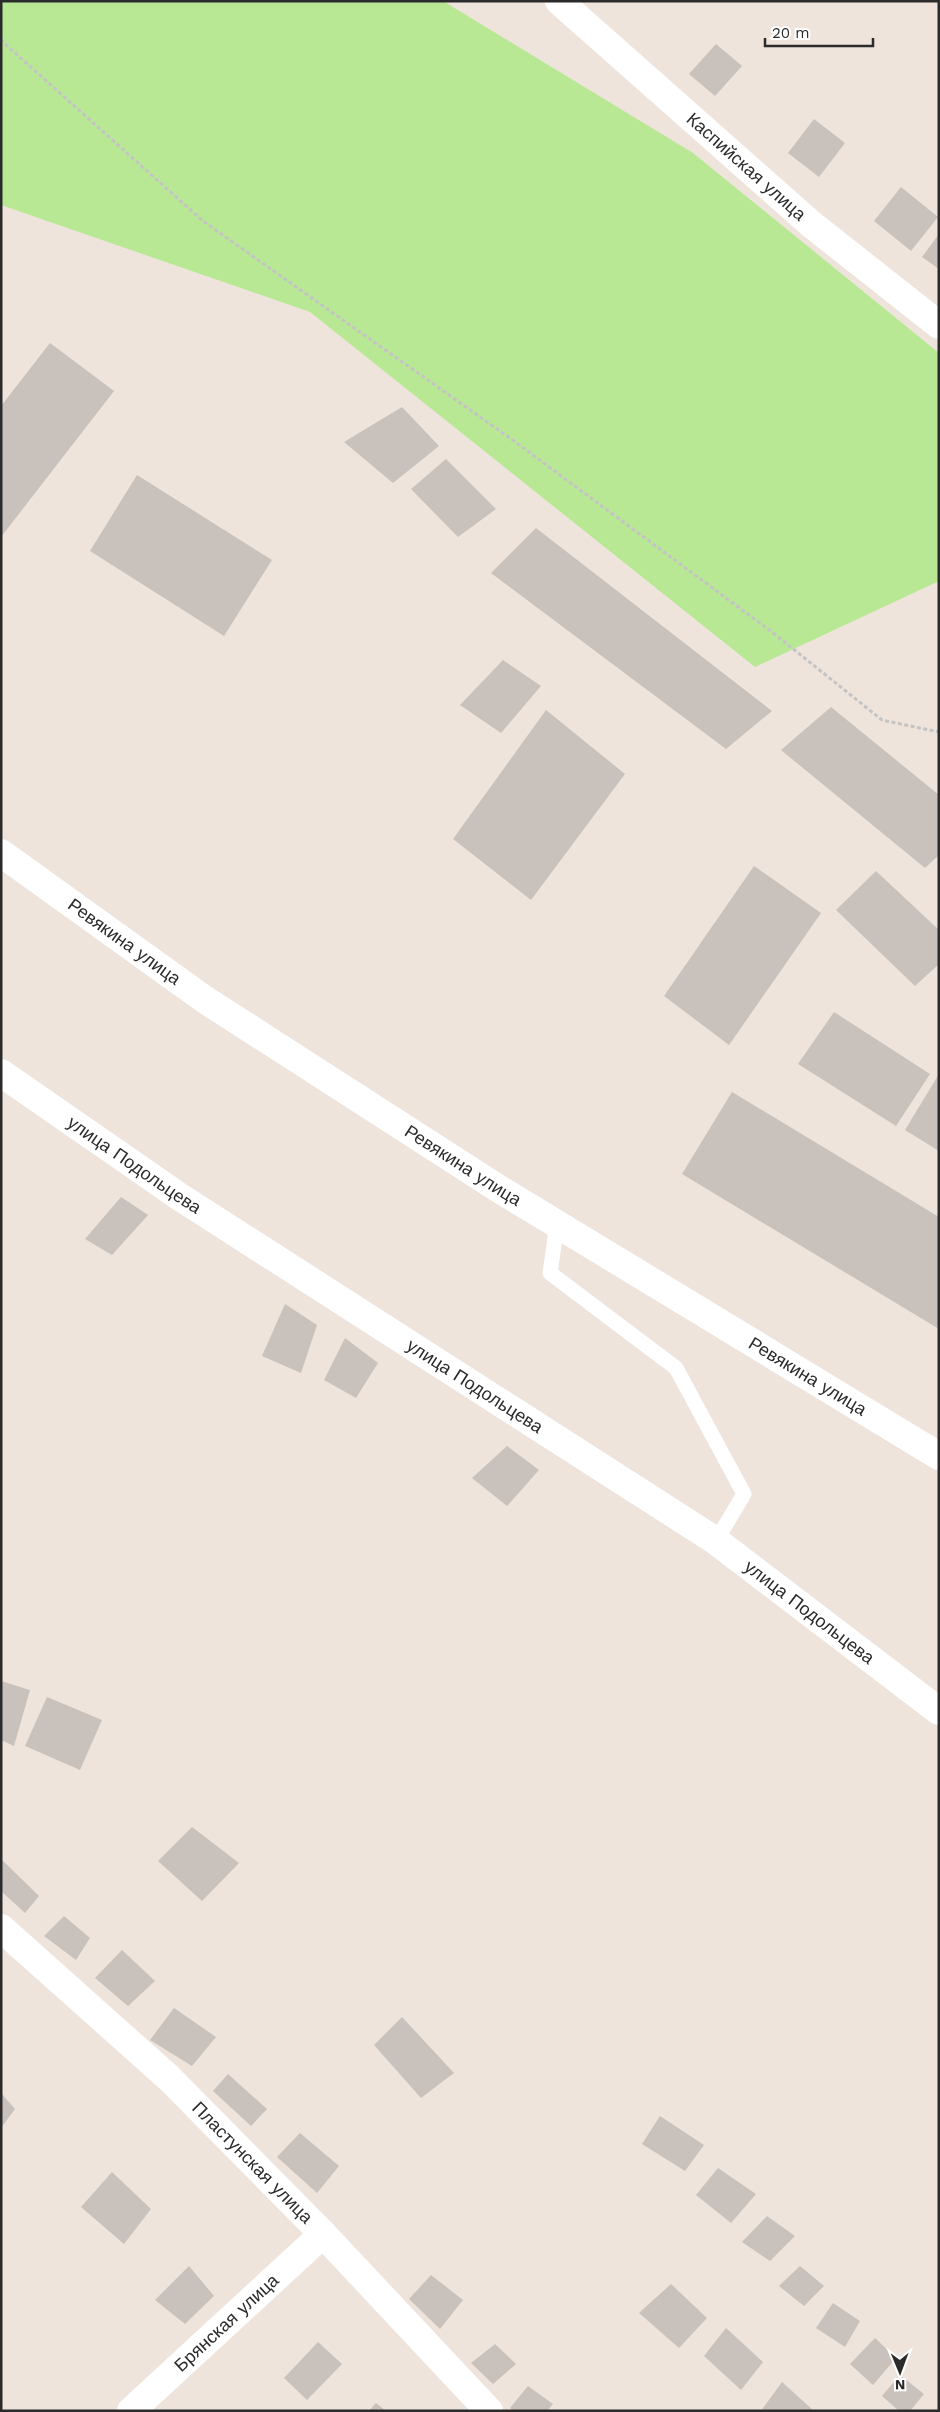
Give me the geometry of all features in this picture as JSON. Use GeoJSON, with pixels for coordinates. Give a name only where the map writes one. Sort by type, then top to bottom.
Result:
{"type":"FeatureCollection","features":[{"type":"Feature","properties":{"kind":"street","name":"Каспийская улица"},"geometry":{"type":"LineString","coordinates":[[559,1],[811,224],[939,325]]}},
{"type":"Feature","properties":{"kind":"street","name":"Ревякина улица"},"geometry":{"type":"LineString","coordinates":[[1,853],[204,999],[557,1224],[939,1456]]}},
{"type":"Feature","properties":{"kind":"street","name":"улица Подольцева"},"geometry":{"type":"LineString","coordinates":[[1,1073],[180,1197],[716,1541],[939,1711]]}},
{"type":"Feature","properties":{"kind":"street","name":"Пластунская улица"},"geometry":{"type":"LineString","coordinates":[[1,1928],[169,2078],[323,2234],[489,2411]]}},
{"type":"Feature","properties":{"kind":"street","name":"Брянская улица"},"geometry":{"type":"LineString","coordinates":[[131,2411],[323,2234]]}},
{"type":"Feature","properties":{"kind":"lane"},"geometry":{"type":"LineString","coordinates":[[557,1224],[550,1273],[676,1368],[744,1494],[716,1541]]}},
{"type":"Feature","properties":{"kind":"path"},"geometry":{"type":"LineString","coordinates":[[1,38],[5,44],[203,220],[522,447],[772,632],[882,720],[939,732]]}},
{"type":"Feature","properties":{"kind":"green space"},"geometry":{"type":"Polygon","coordinates":[[[1,1],[443,1],[693,153],[939,353],[939,581],[755,667],[310,312],[1,205],[1,1]]]}},
{"type":"Feature","properties":{"kind":"building"},"geometry":{"type":"Polygon","coordinates":[[[716,44],[742,66],[715,96],[689,74],[716,44]]]}},
{"type":"Feature","properties":{"kind":"building"},"geometry":{"type":"Polygon","coordinates":[[[814,119],[845,143],[819,177],[788,153],[814,119]]]}},
{"type":"Feature","properties":{"kind":"building"},"geometry":{"type":"Polygon","coordinates":[[[901,187],[938,217],[911,251],[874,221],[901,187]]]}},
{"type":"Feature","properties":{"kind":"building"},"geometry":{"type":"Polygon","coordinates":[[[939,234],[939,269],[922,257],[939,234]]]}},
{"type":"Feature","properties":{"kind":"building"},"geometry":{"type":"Polygon","coordinates":[[[50,343],[114,391],[1,537],[1,406],[50,343]]]}},
{"type":"Feature","properties":{"kind":"building"},"geometry":{"type":"Polygon","coordinates":[[[402,407],[439,446],[393,483],[344,442],[402,407]]]}},
{"type":"Feature","properties":{"kind":"building"},"geometry":{"type":"Polygon","coordinates":[[[446,459],[496,509],[458,537],[411,489],[446,459]]]}},
{"type":"Feature","properties":{"kind":"building"},"geometry":{"type":"Polygon","coordinates":[[[137,475],[272,560],[224,636],[90,551],[137,475]]]}},
{"type":"Feature","properties":{"kind":"building"},"geometry":{"type":"Polygon","coordinates":[[[536,528],[772,711],[726,749],[491,573],[536,528]]]}},
{"type":"Feature","properties":{"kind":"building"},"geometry":{"type":"Polygon","coordinates":[[[503,660],[541,686],[501,733],[460,705],[503,660]]]}},
{"type":"Feature","properties":{"kind":"building"},"geometry":{"type":"Polygon","coordinates":[[[831,707],[939,795],[939,855],[925,868],[781,750],[831,707]]]}},
{"type":"Feature","properties":{"kind":"building"},"geometry":{"type":"Polygon","coordinates":[[[546,710],[625,774],[531,900],[453,839],[546,710]]]}},
{"type":"Feature","properties":{"kind":"building"},"geometry":{"type":"Polygon","coordinates":[[[754,866],[821,913],[729,1045],[664,996],[754,866]]]}},
{"type":"Feature","properties":{"kind":"building"},"geometry":{"type":"Polygon","coordinates":[[[876,871],[939,930],[939,964],[915,986],[836,910],[876,871]]]}},
{"type":"Feature","properties":{"kind":"building"},"geometry":{"type":"Polygon","coordinates":[[[834,1012],[930,1074],[896,1126],[798,1064],[834,1012]]]}},
{"type":"Feature","properties":{"kind":"building"},"geometry":{"type":"Polygon","coordinates":[[[939,1074],[939,1151],[905,1130],[939,1074]]]}},
{"type":"Feature","properties":{"kind":"building"},"geometry":{"type":"Polygon","coordinates":[[[732,1092],[939,1217],[939,1329],[682,1174],[732,1092]]]}},
{"type":"Feature","properties":{"kind":"building"},"geometry":{"type":"Polygon","coordinates":[[[121,1197],[148,1215],[112,1255],[85,1239],[121,1197]]]}},
{"type":"Feature","properties":{"kind":"building"},"geometry":{"type":"Polygon","coordinates":[[[285,1304],[317,1325],[301,1373],[262,1356],[285,1304]]]}},
{"type":"Feature","properties":{"kind":"building"},"geometry":{"type":"Polygon","coordinates":[[[345,1338],[378,1363],[356,1398],[324,1380],[345,1338]]]}},
{"type":"Feature","properties":{"kind":"building"},"geometry":{"type":"Polygon","coordinates":[[[507,1446],[539,1470],[507,1506],[472,1478],[507,1446]]]}},
{"type":"Feature","properties":{"kind":"building"},"geometry":{"type":"Polygon","coordinates":[[[1,1681],[30,1690],[14,1746],[1,1740],[1,1681]]]}},
{"type":"Feature","properties":{"kind":"building"},"geometry":{"type":"Polygon","coordinates":[[[47,1697],[102,1720],[80,1770],[25,1746],[47,1697]]]}},
{"type":"Feature","properties":{"kind":"building"},"geometry":{"type":"Polygon","coordinates":[[[192,1827],[239,1863],[202,1901],[158,1861],[192,1827]]]}},
{"type":"Feature","properties":{"kind":"building"},"geometry":{"type":"Polygon","coordinates":[[[1,1859],[39,1896],[25,1913],[1,1891],[1,1859]]]}},
{"type":"Feature","properties":{"kind":"building"},"geometry":{"type":"Polygon","coordinates":[[[64,1916],[90,1938],[76,1960],[44,1936],[64,1916]]]}},
{"type":"Feature","properties":{"kind":"building"},"geometry":{"type":"Polygon","coordinates":[[[122,1950],[155,1981],[128,2006],[95,1978],[122,1950]]]}},
{"type":"Feature","properties":{"kind":"building"},"geometry":{"type":"Polygon","coordinates":[[[174,2008],[216,2037],[192,2066],[150,2040],[174,2008]]]}},
{"type":"Feature","properties":{"kind":"building"},"geometry":{"type":"Polygon","coordinates":[[[402,2017],[454,2073],[421,2098],[374,2045],[402,2017]]]}},
{"type":"Feature","properties":{"kind":"building"},"geometry":{"type":"Polygon","coordinates":[[[228,2074],[267,2109],[251,2126],[213,2091],[228,2074]]]}},
{"type":"Feature","properties":{"kind":"building"},"geometry":{"type":"Polygon","coordinates":[[[1,2093],[15,2109],[1,2128],[1,2093]]]}},
{"type":"Feature","properties":{"kind":"building"},"geometry":{"type":"Polygon","coordinates":[[[660,2116],[704,2145],[685,2171],[642,2144],[660,2116]]]}},
{"type":"Feature","properties":{"kind":"building"},"geometry":{"type":"Polygon","coordinates":[[[300,2133],[339,2166],[317,2193],[277,2157],[300,2133]]]}},
{"type":"Feature","properties":{"kind":"building"},"geometry":{"type":"Polygon","coordinates":[[[718,2168],[756,2194],[731,2223],[696,2195],[718,2168]]]}},
{"type":"Feature","properties":{"kind":"building"},"geometry":{"type":"Polygon","coordinates":[[[112,2172],[151,2209],[124,2244],[81,2207],[112,2172]]]}},
{"type":"Feature","properties":{"kind":"building"},"geometry":{"type":"Polygon","coordinates":[[[767,2216],[795,2236],[770,2261],[742,2242],[767,2216]]]}},
{"type":"Feature","properties":{"kind":"building"},"geometry":{"type":"Polygon","coordinates":[[[189,2266],[214,2296],[185,2324],[155,2300],[189,2266]]]}},
{"type":"Feature","properties":{"kind":"building"},"geometry":{"type":"Polygon","coordinates":[[[800,2266],[824,2286],[804,2306],[779,2286],[800,2266]]]}},
{"type":"Feature","properties":{"kind":"building"},"geometry":{"type":"Polygon","coordinates":[[[431,2275],[463,2300],[440,2329],[409,2299],[431,2275]]]}},
{"type":"Feature","properties":{"kind":"building"},"geometry":{"type":"Polygon","coordinates":[[[671,2284],[707,2318],[679,2348],[639,2313],[671,2284]]]}},
{"type":"Feature","properties":{"kind":"building"},"geometry":{"type":"Polygon","coordinates":[[[833,2303],[860,2321],[845,2347],[816,2328],[833,2303]]]}},
{"type":"Feature","properties":{"kind":"building"},"geometry":{"type":"Polygon","coordinates":[[[726,2328],[763,2362],[741,2390],[704,2356],[726,2328]]]}},
{"type":"Feature","properties":{"kind":"building"},"geometry":{"type":"Polygon","coordinates":[[[875,2338],[896,2358],[873,2385],[850,2364],[875,2338]]]}},
{"type":"Feature","properties":{"kind":"building"},"geometry":{"type":"Polygon","coordinates":[[[318,2342],[342,2364],[307,2400],[284,2378],[318,2342]]]}},
{"type":"Feature","properties":{"kind":"building"},"geometry":{"type":"Polygon","coordinates":[[[495,2344],[516,2364],[493,2384],[471,2363],[495,2344]]]}},
{"type":"Feature","properties":{"kind":"building"},"geometry":{"type":"Polygon","coordinates":[[[900,2375],[924,2394],[910,2411],[899,2411],[882,2396],[900,2375]]]}},
{"type":"Feature","properties":{"kind":"building"},"geometry":{"type":"Polygon","coordinates":[[[782,2382],[814,2411],[761,2411],[782,2382]]]}},
{"type":"Feature","properties":{"kind":"building"},"geometry":{"type":"Polygon","coordinates":[[[528,2386],[553,2404],[547,2411],[514,2411],[510,2408],[528,2386]]]}},
{"type":"Feature","properties":{"kind":"building"},"geometry":{"type":"Polygon","coordinates":[[[376,2403],[386,2411],[369,2411],[376,2403]]]}}]}
